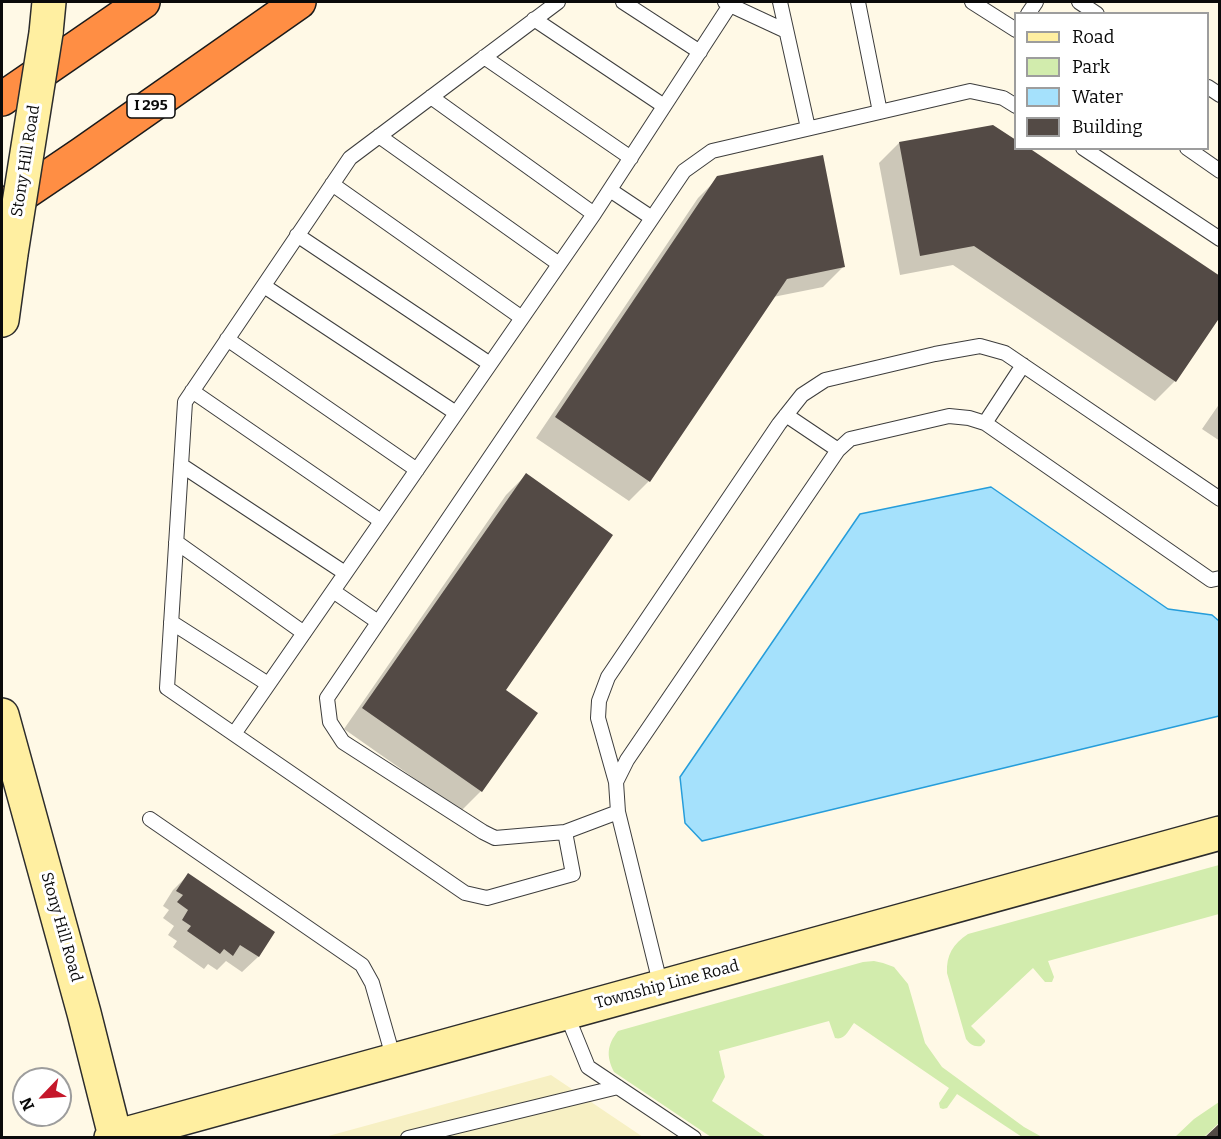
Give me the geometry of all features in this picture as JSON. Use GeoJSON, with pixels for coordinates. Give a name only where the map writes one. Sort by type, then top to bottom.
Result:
{"type":"FeatureCollection","features":[{"type":"Feature","properties":{"kind":"highway"},"geometry":{"type":"LineString","coordinates":[[2,99],[143,2]]}},
{"type":"Feature","properties":{"kind":"highway","name":"I 295"},"geometry":{"type":"LineString","coordinates":[[2,208],[299,2]]}},
{"type":"Feature","properties":{"kind":"street","name":"Stony Hill Road"},"geometry":{"type":"LineString","coordinates":[[2,320],[49,2]]}},
{"type":"Feature","properties":{"kind":"street","name":"Stony Hill Road"},"geometry":{"type":"LineString","coordinates":[[2,716],[84,1013],[113,1137]]}},
{"type":"Feature","properties":{"kind":"street","name":"Township Line Road"},"geometry":{"type":"LineString","coordinates":[[113,1137],[1220,833]]}},
{"type":"Feature","properties":{"kind":"lane"},"geometry":{"type":"LineString","coordinates":[[558,2],[350,158],[185,402],[167,688],[465,893],[487,898],[573,874],[565,831]]}},
{"type":"Feature","properties":{"kind":"lane"},"geometry":{"type":"LineString","coordinates":[[623,2],[700,52]]}},
{"type":"Feature","properties":{"kind":"lane"},"geometry":{"type":"LineString","coordinates":[[780,2],[808,128]]}},
{"type":"Feature","properties":{"kind":"lane"},"geometry":{"type":"LineString","coordinates":[[858,2],[880,112]]}},
{"type":"Feature","properties":{"kind":"lane"},"geometry":{"type":"LineString","coordinates":[[972,2],[1014,29]]}},
{"type":"Feature","properties":{"kind":"lane"},"geometry":{"type":"LineString","coordinates":[[1080,2],[1094,12]]}},
{"type":"Feature","properties":{"kind":"lane"},"geometry":{"type":"LineString","coordinates":[[234,734],[594,214],[700,52],[727,3],[786,31]]}},
{"type":"Feature","properties":{"kind":"lane"},"geometry":{"type":"LineString","coordinates":[[534,19],[664,106]]}},
{"type":"Feature","properties":{"kind":"lane"},"geometry":{"type":"LineString","coordinates":[[484,57],[631,158]]}},
{"type":"Feature","properties":{"kind":"lane"},"geometry":{"type":"LineString","coordinates":[[618,812],[565,831],[495,838],[344,742],[330,722],[327,698],[684,171],[712,151],[970,91],[1002,98],[1014,105]]}},
{"type":"Feature","properties":{"kind":"lane"},"geometry":{"type":"LineString","coordinates":[[431,97],[594,214]]}},
{"type":"Feature","properties":{"kind":"lane"},"geometry":{"type":"LineString","coordinates":[[379,136],[559,264]]}},
{"type":"Feature","properties":{"kind":"lane"},"geometry":{"type":"LineString","coordinates":[[1086,150],[1220,240]]}},
{"type":"Feature","properties":{"kind":"lane"},"geometry":{"type":"LineString","coordinates":[[1190,150],[1220,171]]}},
{"type":"Feature","properties":{"kind":"lane"},"geometry":{"type":"LineString","coordinates":[[332,184],[522,318]]}},
{"type":"Feature","properties":{"kind":"lane"},"geometry":{"type":"LineString","coordinates":[[610,190],[652,218]]}},
{"type":"Feature","properties":{"kind":"lane"},"geometry":{"type":"LineString","coordinates":[[297,236],[490,364]]}},
{"type":"Feature","properties":{"kind":"lane"},"geometry":{"type":"LineString","coordinates":[[264,286],[456,413]]}},
{"type":"Feature","properties":{"kind":"lane"},"geometry":{"type":"LineString","coordinates":[[227,339],[417,470]]}},
{"type":"Feature","properties":{"kind":"lane"},"geometry":{"type":"LineString","coordinates":[[661,987],[618,812],[616,783],[598,718],[599,701],[608,677],[779,424],[802,394],[825,380],[935,354],[980,346],[1005,353],[1220,499]]}},
{"type":"Feature","properties":{"kind":"lane"},"geometry":{"type":"LineString","coordinates":[[985,423],[1023,365]]}},
{"type":"Feature","properties":{"kind":"lane"},"geometry":{"type":"LineString","coordinates":[[192,391],[381,520]]}},
{"type":"Feature","properties":{"kind":"lane"},"geometry":{"type":"LineString","coordinates":[[786,415],[838,450]]}},
{"type":"Feature","properties":{"kind":"lane"},"geometry":{"type":"LineString","coordinates":[[616,783],[627,760],[838,450],[850,439],[949,416],[969,418],[985,423],[1211,580],[1220,578]]}},
{"type":"Feature","properties":{"kind":"lane"},"geometry":{"type":"LineString","coordinates":[[181,465],[345,573]]}},
{"type":"Feature","properties":{"kind":"lane"},"geometry":{"type":"LineString","coordinates":[[176,543],[304,633]]}},
{"type":"Feature","properties":{"kind":"lane"},"geometry":{"type":"LineString","coordinates":[[333,591],[378,622]]}},
{"type":"Feature","properties":{"kind":"lane"},"geometry":{"type":"LineString","coordinates":[[171,622],[268,684]]}},
{"type":"Feature","properties":{"kind":"lane"},"geometry":{"type":"LineString","coordinates":[[150,819],[362,965],[372,983],[394,1060]]}},
{"type":"Feature","properties":{"kind":"lane"},"geometry":{"type":"LineString","coordinates":[[566,1013],[588,1067],[694,1137]]}},
{"type":"Feature","properties":{"kind":"lane"},"geometry":{"type":"LineString","coordinates":[[408,1137],[618,1087]]}},
{"type":"Feature","properties":{"kind":"shaded area"},"geometry":{"type":"Polygon","coordinates":[[[551,1075],[643,1137],[321,1138],[551,1075]]]}},
{"type":"Feature","properties":{"kind":"green space"},"geometry":{"type":"Polygon","coordinates":[[[1219,865],[1219,914],[1048,961],[1054,977],[1052,982],[1045,982],[1033,968],[971,1026],[985,1042],[981,1046],[976,1046],[970,1044],[966,1039],[947,967],[952,950],[968,934],[1219,865]]]}},
{"type":"Feature","properties":{"kind":"green space"},"geometry":{"type":"Polygon","coordinates":[[[874,961],[894,967],[908,984],[925,1043],[942,1067],[1024,1127],[1042,1137],[1022,1137],[957,1094],[947,1108],[940,1108],[939,1103],[949,1088],[854,1023],[841,1038],[835,1038],[829,1021],[719,1051],[725,1077],[712,1101],[766,1137],[711,1137],[614,1072],[611,1066],[609,1051],[618,1031],[863,962],[874,961]]]}},
{"type":"Feature","properties":{"kind":"green space"},"geometry":{"type":"Polygon","coordinates":[[[1219,1102],[1219,1123],[1204,1137],[1175,1137],[1194,1119],[1219,1102]]]}},
{"type":"Feature","properties":{"kind":"water"},"geometry":{"type":"Polygon","coordinates":[[[991,487],[1168,609],[1212,615],[1219,621],[1219,716],[702,841],[685,823],[680,777],[860,514],[991,487]]]}},
{"type":"Feature","properties":{"kind":"building"},"geometry":{"type":"Polygon","coordinates":[[[993,125],[1014,139],[1014,150],[1032,150],[1220,276],[1220,317],[1176,382],[974,246],[920,256],[899,142],[993,125]]]}},
{"type":"Feature","properties":{"kind":"building"},"geometry":{"type":"Polygon","coordinates":[[[823,155],[845,267],[787,279],[650,482],[555,417],[717,176],[823,155]]]}},
{"type":"Feature","properties":{"kind":"building"},"geometry":{"type":"Polygon","coordinates":[[[526,473],[613,535],[506,690],[538,713],[482,792],[362,708],[526,473]]]}},
{"type":"Feature","properties":{"kind":"building"},"geometry":{"type":"Polygon","coordinates":[[[188,873],[275,932],[259,957],[240,945],[233,956],[224,949],[220,954],[187,931],[191,926],[182,920],[188,910],[177,902],[183,895],[176,891],[188,873]]]}},
{"type":"Feature","properties":{"kind":"building"},"geometry":{"type":"Polygon","coordinates":[[[1220,1123],[1220,1138],[1204,1138],[1220,1123]]]}}]}
